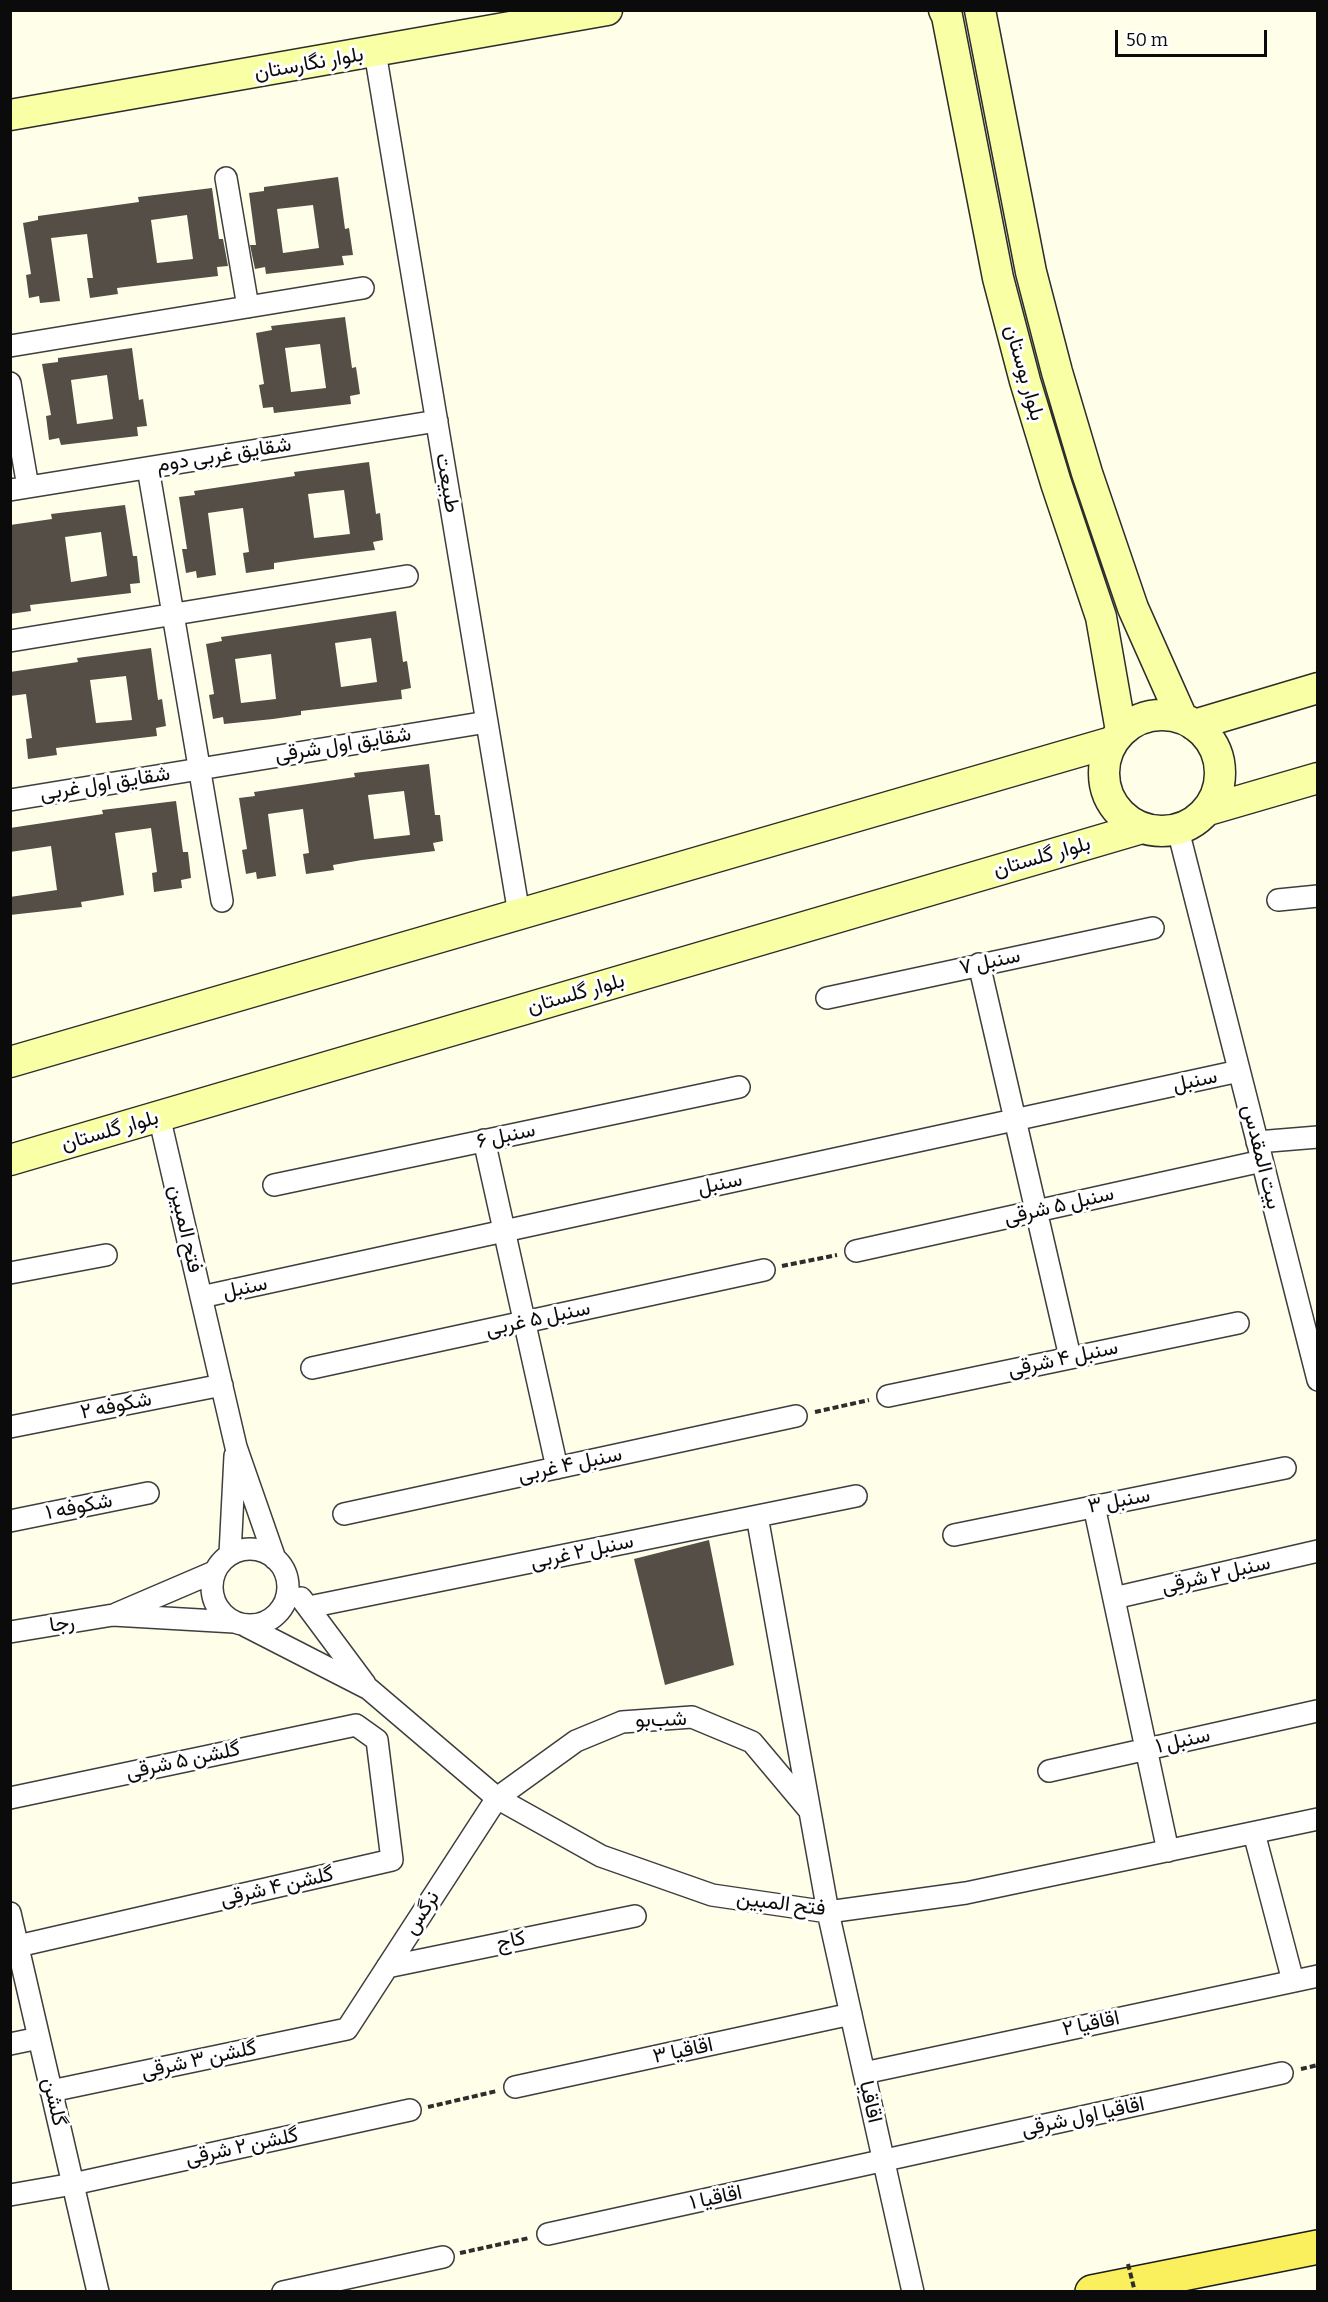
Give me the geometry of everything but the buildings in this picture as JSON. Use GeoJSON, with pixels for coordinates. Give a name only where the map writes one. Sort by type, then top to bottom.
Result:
{"type":"FeatureCollection","features":[{"type":"Feature","properties":{"kind":"main road","name":"بلوار نگارستان"},"geometry":{"type":"LineString","coordinates":[[10,115],[607,10]]}},
{"type":"Feature","properties":{"kind":"main road","name":"بلوار بوستان"},"geometry":{"type":"LineString","coordinates":[[944,10],[998,278],[1035,415],[1101,616],[1116,737]]}},
{"type":"Feature","properties":{"kind":"main road","name":"بلوار بوستان"},"geometry":{"type":"LineString","coordinates":[[980,10],[1031,272],[1057,372],[1133,608],[1188,721]]}},
{"type":"Feature","properties":{"kind":"main road"},"geometry":{"type":"LineString","coordinates":[[1188,721],[1317,688]]}},
{"type":"Feature","properties":{"kind":"main road"},"geometry":{"type":"LineString","coordinates":[[1166,714],[1188,721],[1209,738],[1218,755],[1221,774],[1217,793],[1208,810],[1194,822],[1178,830],[1160,832],[1142,828],[1124,818],[1111,802],[1104,782],[1105,761],[1116,737],[1134,721],[1166,714]]}},
{"type":"Feature","properties":{"kind":"main road"},"geometry":{"type":"LineString","coordinates":[[10,1062],[1116,737]]}},
{"type":"Feature","properties":{"kind":"main road"},"geometry":{"type":"LineString","coordinates":[[1208,810],[1317,778]]}},
{"type":"Feature","properties":{"kind":"main road","name":"بلوار گلستان"},"geometry":{"type":"LineString","coordinates":[[10,1160],[1142,828]]}},
{"type":"Feature","properties":{"kind":"main road"},"geometry":{"type":"LineString","coordinates":[[1092,2292],[1317,2247]]}},
{"type":"Feature","properties":{"kind":"street","name":"طبیعت"},"geometry":{"type":"LineString","coordinates":[[375,52],[519,914]]}},
{"type":"Feature","properties":{"kind":"street"},"geometry":{"type":"LineString","coordinates":[[226,178],[248,307]]}},
{"type":"Feature","properties":{"kind":"street"},"geometry":{"type":"LineString","coordinates":[[10,346],[363,288]]}},
{"type":"Feature","properties":{"kind":"street"},"geometry":{"type":"LineString","coordinates":[[10,383],[19,489]]}},
{"type":"Feature","properties":{"kind":"street","name":"شقایق غربی دوم"},"geometry":{"type":"LineString","coordinates":[[19,489],[437,421]]}},
{"type":"Feature","properties":{"kind":"street"},"geometry":{"type":"LineString","coordinates":[[148,468],[222,902]]}},
{"type":"Feature","properties":{"kind":"street"},"geometry":{"type":"LineString","coordinates":[[10,641],[407,576]]}},
{"type":"Feature","properties":{"kind":"street","name":"شقایق اول شرقی"},"geometry":{"type":"LineString","coordinates":[[199,769],[487,722]]}},
{"type":"Feature","properties":{"kind":"street","name":"شقایق اول غربی"},"geometry":{"type":"LineString","coordinates":[[10,800],[199,769]]}},
{"type":"Feature","properties":{"kind":"street","name":"بیت المقدس"},"geometry":{"type":"LineString","coordinates":[[1178,830],[1317,1380]]}},
{"type":"Feature","properties":{"kind":"street"},"geometry":{"type":"LineString","coordinates":[[1278,900],[1317,896]]}},
{"type":"Feature","properties":{"kind":"street","name":"سنبل ۷"},"geometry":{"type":"LineString","coordinates":[[827,998],[1153,928]]}},
{"type":"Feature","properties":{"kind":"street"},"geometry":{"type":"LineString","coordinates":[[978,964],[1070,1357]]}},
{"type":"Feature","properties":{"kind":"street","name":"سنبل"},"geometry":{"type":"LineString","coordinates":[[201,1298],[1239,1071]]}},
{"type":"Feature","properties":{"kind":"street","name":"سنبل ۶"},"geometry":{"type":"LineString","coordinates":[[274,1185],[739,1087]]}},
{"type":"Feature","properties":{"kind":"street","name":"فتح المبین"},"geometry":{"type":"LineString","coordinates":[[159,1116],[236,1447]]}},
{"type":"Feature","properties":{"kind":"street","name":"سنبل ۵ شرقی"},"geometry":{"type":"LineString","coordinates":[[856,1251],[1036,1211],[1317,1137]]}},
{"type":"Feature","properties":{"kind":"street"},"geometry":{"type":"LineString","coordinates":[[484,1140],[557,1468]]}},
{"type":"Feature","properties":{"kind":"street"},"geometry":{"type":"LineString","coordinates":[[10,1273],[106,1255]]}},
{"type":"Feature","properties":{"kind":"street","name":"سنبل ۵ غربی"},"geometry":{"type":"LineString","coordinates":[[312,1368],[764,1270]]}},
{"type":"Feature","properties":{"kind":"street","name":"سنبل ۴ شرقی"},"geometry":{"type":"LineString","coordinates":[[888,1396],[1238,1323]]}},
{"type":"Feature","properties":{"kind":"street","name":"شکوفه ۲"},"geometry":{"type":"LineString","coordinates":[[10,1427],[222,1385]]}},
{"type":"Feature","properties":{"kind":"street","name":"سنبل ۴ غربی"},"geometry":{"type":"LineString","coordinates":[[344,1514],[796,1416]]}},
{"type":"Feature","properties":{"kind":"street"},"geometry":{"type":"LineString","coordinates":[[230,1554],[236,1447]]}},
{"type":"Feature","properties":{"kind":"street"},"geometry":{"type":"LineString","coordinates":[[236,1447],[275,1558],[369,1689]]}},
{"type":"Feature","properties":{"kind":"street","name":"سنبل ۳"},"geometry":{"type":"LineString","coordinates":[[954,1535],[1285,1468]]}},
{"type":"Feature","properties":{"kind":"street","name":"شکوفه ۱"},"geometry":{"type":"LineString","coordinates":[[10,1521],[148,1493]]}},
{"type":"Feature","properties":{"kind":"street","name":"سنبل ۲ غربی"},"geometry":{"type":"LineString","coordinates":[[309,1608],[856,1496]]}},
{"type":"Feature","properties":{"kind":"street"},"geometry":{"type":"LineString","coordinates":[[1094,1506],[1168,1851]]}},
{"type":"Feature","properties":{"kind":"street","name":"اقاقیا"},"geometry":{"type":"LineString","coordinates":[[757,1516],[828,1912],[913,2292]]}},
{"type":"Feature","properties":{"kind":"street"},"geometry":{"type":"LineString","coordinates":[[275,1558],[254,1549],[230,1554],[214,1572],[211,1583],[216,1607],[224,1616],[369,1689]]}},
{"type":"Feature","properties":{"kind":"street","name":"سنبل ۲ شرقی"},"geometry":{"type":"LineString","coordinates":[[1114,1598],[1317,1551]]}},
{"type":"Feature","properties":{"kind":"street"},"geometry":{"type":"LineString","coordinates":[[113,1615],[214,1572]]}},
{"type":"Feature","properties":{"kind":"street"},"geometry":{"type":"LineString","coordinates":[[113,1615],[240,1624],[264,1623],[279,1613],[285,1603],[288,1579]]}},
{"type":"Feature","properties":{"kind":"street","name":"رجا"},"geometry":{"type":"LineString","coordinates":[[10,1632],[113,1615]]}},
{"type":"Feature","properties":{"kind":"street","name":"فتح المبین"},"geometry":{"type":"LineString","coordinates":[[369,1689],[497,1798],[601,1856],[712,1895],[828,1912],[966,1893],[1317,1819]]}},
{"type":"Feature","properties":{"kind":"street","name":"سنبل ۱"},"geometry":{"type":"LineString","coordinates":[[1049,1771],[1317,1711]]}},
{"type":"Feature","properties":{"kind":"street","name":"شب‌بو"},"geometry":{"type":"LineString","coordinates":[[497,1798],[576,1741],[622,1722],[692,1716],[752,1742],[810,1811]]}},
{"type":"Feature","properties":{"kind":"street","name":"گلشن ۵ شرقی"},"geometry":{"type":"LineString","coordinates":[[10,1798],[356,1725]]}},
{"type":"Feature","properties":{"kind":"street","name":"گلشن ۴ شرقی"},"geometry":{"type":"LineString","coordinates":[[18,1946],[392,1860],[376,1740],[356,1725]]}},
{"type":"Feature","properties":{"kind":"street","name":"نرگس"},"geometry":{"type":"LineString","coordinates":[[347,2029],[497,1798]]}},
{"type":"Feature","properties":{"kind":"street"},"geometry":{"type":"LineString","coordinates":[[1254,1833],[1293,1981]]}},
{"type":"Feature","properties":{"kind":"street","name":"گلشن"},"geometry":{"type":"LineString","coordinates":[[10,1912],[98,2292]]}},
{"type":"Feature","properties":{"kind":"street","name":"کاج"},"geometry":{"type":"LineString","coordinates":[[387,1967],[634,1916]]}},
{"type":"Feature","properties":{"kind":"street","name":"اقاقیا ۲"},"geometry":{"type":"LineString","coordinates":[[864,2073],[1317,1976]]}},
{"type":"Feature","properties":{"kind":"street","name":"اقاقیا ۳"},"geometry":{"type":"LineString","coordinates":[[515,2087],[851,2014]]}},
{"type":"Feature","properties":{"kind":"street","name":"گلشن ۳ شرقی"},"geometry":{"type":"LineString","coordinates":[[51,2091],[347,2029]]}},
{"type":"Feature","properties":{"kind":"street"},"geometry":{"type":"LineString","coordinates":[[10,2044],[39,2038]]}},
{"type":"Feature","properties":{"kind":"street","name":"اقاقیا اول شرقی"},"geometry":{"type":"LineString","coordinates":[[884,2161],[1282,2073]]}},
{"type":"Feature","properties":{"kind":"street","name":"گلشن ۲ شرقی"},"geometry":{"type":"LineString","coordinates":[[10,2195],[73,2184],[410,2110]]}},
{"type":"Feature","properties":{"kind":"street","name":"اقاقیا ۱"},"geometry":{"type":"LineString","coordinates":[[548,2234],[884,2161]]}},
{"type":"Feature","properties":{"kind":"street"},"geometry":{"type":"LineString","coordinates":[[283,2292],[443,2257]]}},
{"type":"Feature","properties":{"kind":"path"},"geometry":{"type":"LineString","coordinates":[[764,1270],[856,1251]]}},
{"type":"Feature","properties":{"kind":"path"},"geometry":{"type":"LineString","coordinates":[[796,1416],[888,1396]]}},
{"type":"Feature","properties":{"kind":"path"},"geometry":{"type":"LineString","coordinates":[[410,2110],[515,2087]]}},
{"type":"Feature","properties":{"kind":"path"},"geometry":{"type":"LineString","coordinates":[[443,2257],[548,2234]]}},
{"type":"Feature","properties":{"kind":"path"},"geometry":{"type":"LineString","coordinates":[[1128,2264],[1135,2292]]}}]}
